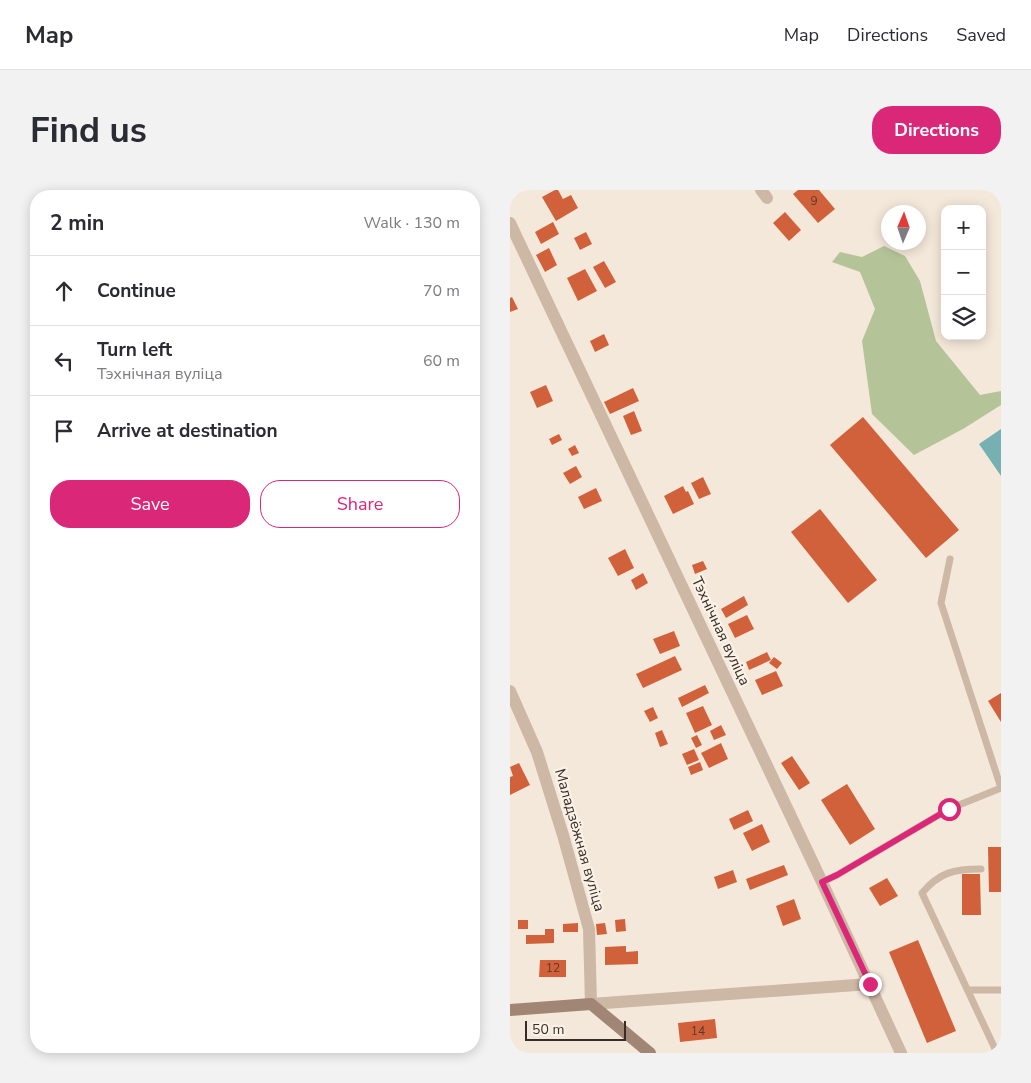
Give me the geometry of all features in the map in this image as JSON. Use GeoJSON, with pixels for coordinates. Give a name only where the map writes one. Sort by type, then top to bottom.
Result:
{"type":"FeatureCollection","features":[{"type":"Feature","properties":{"kind":"street","name":"Тэхнічная вуліца"},"geometry":{"type":"LineString","coordinates":[[510,223],[901,1053]]}},
{"type":"Feature","properties":{"kind":"street","name":"Маладзёжная вуліца"},"geometry":{"type":"LineString","coordinates":[[510,691],[537,752],[589,929],[591,1004]]}},
{"type":"Feature","properties":{"kind":"street"},"geometry":{"type":"LineString","coordinates":[[510,1010],[870,984]]}},
{"type":"Feature","properties":{"kind":"street"},"geometry":{"type":"LineString","coordinates":[[591,1004],[650,1053]]}},
{"type":"Feature","properties":{"kind":"lane"},"geometry":{"type":"LineString","coordinates":[[822,882],[949,809],[1001,788],[941,603],[950,559]]}},
{"type":"Feature","properties":{"kind":"lane"},"geometry":{"type":"LineString","coordinates":[[981,869],[959,869],[933,880],[922,892],[998,1053]]}},
{"type":"Feature","properties":{"kind":"lane"},"geometry":{"type":"LineString","coordinates":[[968,990],[1001,990]]}},
{"type":"Feature","properties":{"kind":"green space"},"geometry":{"type":"Polygon","coordinates":[[[881,248],[881,250],[892,250],[905,256],[920,281],[936,341],[980,395],[1001,391],[1001,405],[963,429],[914,455],[872,414],[862,341],[875,309],[860,272],[832,262],[840,252],[862,257],[881,248]]]}},
{"type":"Feature","properties":{"kind":"water"},"geometry":{"type":"Polygon","coordinates":[[[1001,429],[1001,476],[979,444],[1001,429]]]}},
{"type":"Feature","properties":{"kind":"building"},"geometry":{"type":"Polygon","coordinates":[[[558,190],[563,199],[571,195],[578,208],[556,221],[542,197],[558,190]]]}},
{"type":"Feature","properties":{"kind":"building"},"geometry":{"type":"Polygon","coordinates":[[[798,190],[819,190],[835,209],[818,223],[793,194],[798,190]]]}},
{"type":"Feature","properties":{"kind":"building"},"geometry":{"type":"Polygon","coordinates":[[[785,212],[801,230],[789,241],[773,223],[785,212]]]}},
{"type":"Feature","properties":{"kind":"building"},"geometry":{"type":"Polygon","coordinates":[[[553,222],[559,234],[541,244],[535,232],[553,222]]]}},
{"type":"Feature","properties":{"kind":"building"},"geometry":{"type":"Polygon","coordinates":[[[586,232],[592,244],[580,250],[574,238],[586,232]]]}},
{"type":"Feature","properties":{"kind":"building"},"geometry":{"type":"Polygon","coordinates":[[[549,248],[557,265],[545,272],[536,255],[549,248]]]}},
{"type":"Feature","properties":{"kind":"building"},"geometry":{"type":"Polygon","coordinates":[[[604,261],[616,282],[605,288],[593,267],[604,261]]]}},
{"type":"Feature","properties":{"kind":"building"},"geometry":{"type":"Polygon","coordinates":[[[585,269],[597,291],[578,301],[567,278],[585,269]]]}},
{"type":"Feature","properties":{"kind":"building"},"geometry":{"type":"Polygon","coordinates":[[[512,297],[518,309],[510,312],[510,298],[512,297]]]}},
{"type":"Feature","properties":{"kind":"building"},"geometry":{"type":"Polygon","coordinates":[[[604,334],[609,345],[595,352],[590,341],[604,334]]]}},
{"type":"Feature","properties":{"kind":"building"},"geometry":{"type":"Polygon","coordinates":[[[546,385],[553,401],[537,408],[530,392],[546,385]]]}},
{"type":"Feature","properties":{"kind":"building"},"geometry":{"type":"Polygon","coordinates":[[[633,388],[639,401],[610,414],[604,402],[633,388]]]}},
{"type":"Feature","properties":{"kind":"building"},"geometry":{"type":"Polygon","coordinates":[[[634,411],[642,431],[631,435],[623,416],[634,411]]]}},
{"type":"Feature","properties":{"kind":"building"},"geometry":{"type":"Polygon","coordinates":[[[863,417],[959,530],[926,558],[830,445],[863,417]]]}},
{"type":"Feature","properties":{"kind":"building"},"geometry":{"type":"Polygon","coordinates":[[[559,434],[562,440],[552,445],[549,439],[559,434]]]}},
{"type":"Feature","properties":{"kind":"building"},"geometry":{"type":"Polygon","coordinates":[[[575,445],[579,453],[572,456],[568,449],[575,445]]]}},
{"type":"Feature","properties":{"kind":"building"},"geometry":{"type":"Polygon","coordinates":[[[576,466],[582,477],[570,484],[563,473],[576,466]]]}},
{"type":"Feature","properties":{"kind":"building"},"geometry":{"type":"Polygon","coordinates":[[[703,477],[711,494],[699,499],[691,483],[703,477]]]}},
{"type":"Feature","properties":{"kind":"building"},"geometry":{"type":"Polygon","coordinates":[[[683,486],[686,492],[688,491],[694,504],[673,514],[664,496],[683,486]]]}},
{"type":"Feature","properties":{"kind":"building"},"geometry":{"type":"Polygon","coordinates":[[[596,488],[602,501],[584,509],[578,497],[596,488]]]}},
{"type":"Feature","properties":{"kind":"building"},"geometry":{"type":"Polygon","coordinates":[[[820,509],[877,580],[848,603],[791,532],[820,509]]]}},
{"type":"Feature","properties":{"kind":"building"},"geometry":{"type":"Polygon","coordinates":[[[625,549],[634,568],[618,576],[608,558],[625,549]]]}},
{"type":"Feature","properties":{"kind":"building"},"geometry":{"type":"Polygon","coordinates":[[[703,561],[707,569],[695,574],[692,565],[703,561]]]}},
{"type":"Feature","properties":{"kind":"building"},"geometry":{"type":"Polygon","coordinates":[[[643,573],[648,583],[636,590],[631,580],[643,573]]]}},
{"type":"Feature","properties":{"kind":"building"},"geometry":{"type":"Polygon","coordinates":[[[744,596],[748,605],[726,618],[721,609],[744,596]]]}},
{"type":"Feature","properties":{"kind":"building"},"geometry":{"type":"Polygon","coordinates":[[[747,615],[754,629],[735,638],[728,624],[747,615]]]}},
{"type":"Feature","properties":{"kind":"building"},"geometry":{"type":"Polygon","coordinates":[[[674,631],[680,646],[660,654],[653,639],[674,631]]]}},
{"type":"Feature","properties":{"kind":"building"},"geometry":{"type":"Polygon","coordinates":[[[767,652],[771,660],[749,670],[746,662],[767,652]]]}},
{"type":"Feature","properties":{"kind":"building"},"geometry":{"type":"Polygon","coordinates":[[[675,656],[682,670],[643,688],[636,674],[675,656]]]}},
{"type":"Feature","properties":{"kind":"building"},"geometry":{"type":"Polygon","coordinates":[[[774,657],[782,663],[777,669],[769,663],[774,657]]]}},
{"type":"Feature","properties":{"kind":"building"},"geometry":{"type":"Polygon","coordinates":[[[776,671],[783,686],[762,695],[755,680],[776,671]]]}},
{"type":"Feature","properties":{"kind":"building"},"geometry":{"type":"Polygon","coordinates":[[[705,685],[709,693],[682,707],[678,698],[705,685]]]}},
{"type":"Feature","properties":{"kind":"building"},"geometry":{"type":"Polygon","coordinates":[[[1001,693],[1001,722],[988,701],[1001,693]]]}},
{"type":"Feature","properties":{"kind":"building"},"geometry":{"type":"Polygon","coordinates":[[[703,706],[712,725],[695,733],[686,713],[703,706]]]}},
{"type":"Feature","properties":{"kind":"building"},"geometry":{"type":"Polygon","coordinates":[[[653,707],[658,718],[650,722],[644,711],[653,707]]]}},
{"type":"Feature","properties":{"kind":"building"},"geometry":{"type":"Polygon","coordinates":[[[721,725],[726,735],[714,740],[710,731],[721,725]]]}},
{"type":"Feature","properties":{"kind":"building"},"geometry":{"type":"Polygon","coordinates":[[[662,730],[668,744],[660,747],[655,733],[662,730]]]}},
{"type":"Feature","properties":{"kind":"building"},"geometry":{"type":"Polygon","coordinates":[[[697,735],[702,745],[696,748],[691,738],[697,735]]]}},
{"type":"Feature","properties":{"kind":"building"},"geometry":{"type":"Polygon","coordinates":[[[721,743],[728,759],[709,768],[701,753],[721,743]]]}},
{"type":"Feature","properties":{"kind":"building"},"geometry":{"type":"Polygon","coordinates":[[[694,749],[699,760],[687,765],[682,754],[694,749]]]}},
{"type":"Feature","properties":{"kind":"building"},"geometry":{"type":"Polygon","coordinates":[[[792,756],[810,783],[799,790],[781,763],[792,756]]]}},
{"type":"Feature","properties":{"kind":"building"},"geometry":{"type":"Polygon","coordinates":[[[700,762],[703,770],[691,775],[688,767],[700,762]]]}},
{"type":"Feature","properties":{"kind":"building"},"geometry":{"type":"Polygon","coordinates":[[[519,763],[530,785],[510,795],[510,777],[513,776],[510,767],[519,763]]]}},
{"type":"Feature","properties":{"kind":"building"},"geometry":{"type":"Polygon","coordinates":[[[847,784],[875,829],[850,845],[821,800],[847,784]]]}},
{"type":"Feature","properties":{"kind":"building"},"geometry":{"type":"Polygon","coordinates":[[[748,810],[753,821],[734,830],[729,819],[748,810]]]}},
{"type":"Feature","properties":{"kind":"building"},"geometry":{"type":"Polygon","coordinates":[[[762,824],[770,842],[752,851],[743,833],[762,824]]]}},
{"type":"Feature","properties":{"kind":"building"},"geometry":{"type":"Polygon","coordinates":[[[988,847],[1001,847],[1001,892],[989,892],[988,847]]]}},
{"type":"Feature","properties":{"kind":"building"},"geometry":{"type":"Polygon","coordinates":[[[784,865],[788,875],[750,890],[746,879],[784,865]]]}},
{"type":"Feature","properties":{"kind":"building"},"geometry":{"type":"Polygon","coordinates":[[[733,870],[737,882],[718,889],[714,877],[733,870]]]}},
{"type":"Feature","properties":{"kind":"building"},"geometry":{"type":"Polygon","coordinates":[[[962,874],[980,874],[981,915],[962,915],[962,874]]]}},
{"type":"Feature","properties":{"kind":"building"},"geometry":{"type":"Polygon","coordinates":[[[887,878],[898,896],[880,906],[869,888],[887,878]]]}},
{"type":"Feature","properties":{"kind":"building"},"geometry":{"type":"Polygon","coordinates":[[[794,899],[801,919],[783,926],[776,906],[794,899]]]}},
{"type":"Feature","properties":{"kind":"building"},"geometry":{"type":"Polygon","coordinates":[[[625,919],[626,931],[616,932],[615,920],[625,919]]]}},
{"type":"Feature","properties":{"kind":"building"},"geometry":{"type":"Polygon","coordinates":[[[518,920],[528,920],[528,929],[518,929],[518,920]]]}},
{"type":"Feature","properties":{"kind":"building"},"geometry":{"type":"Polygon","coordinates":[[[578,923],[578,932],[563,932],[563,924],[578,923]]]}},
{"type":"Feature","properties":{"kind":"building"},"geometry":{"type":"Polygon","coordinates":[[[605,923],[607,934],[597,935],[596,924],[605,923]]]}},
{"type":"Feature","properties":{"kind":"building"},"geometry":{"type":"Polygon","coordinates":[[[545,929],[554,929],[554,943],[526,944],[526,935],[545,935],[545,929]]]}},
{"type":"Feature","properties":{"kind":"building"},"geometry":{"type":"Polygon","coordinates":[[[918,940],[956,1031],[927,1043],[889,952],[918,940]]]}},
{"type":"Feature","properties":{"kind":"building"},"geometry":{"type":"Polygon","coordinates":[[[626,946],[626,952],[638,951],[638,964],[605,965],[605,947],[626,946]]]}},
{"type":"Feature","properties":{"kind":"building"},"geometry":{"type":"Polygon","coordinates":[[[540,960],[566,960],[566,977],[539,977],[540,960]]]}},
{"type":"Feature","properties":{"kind":"building"},"geometry":{"type":"Polygon","coordinates":[[[715,1019],[717,1038],[680,1042],[678,1023],[715,1019]]]}},
{"type":"Feature","properties":{"kind":"route"},"geometry":{"type":"LineString","coordinates":[[870,984],[822,882],[949,809]]}}]}
